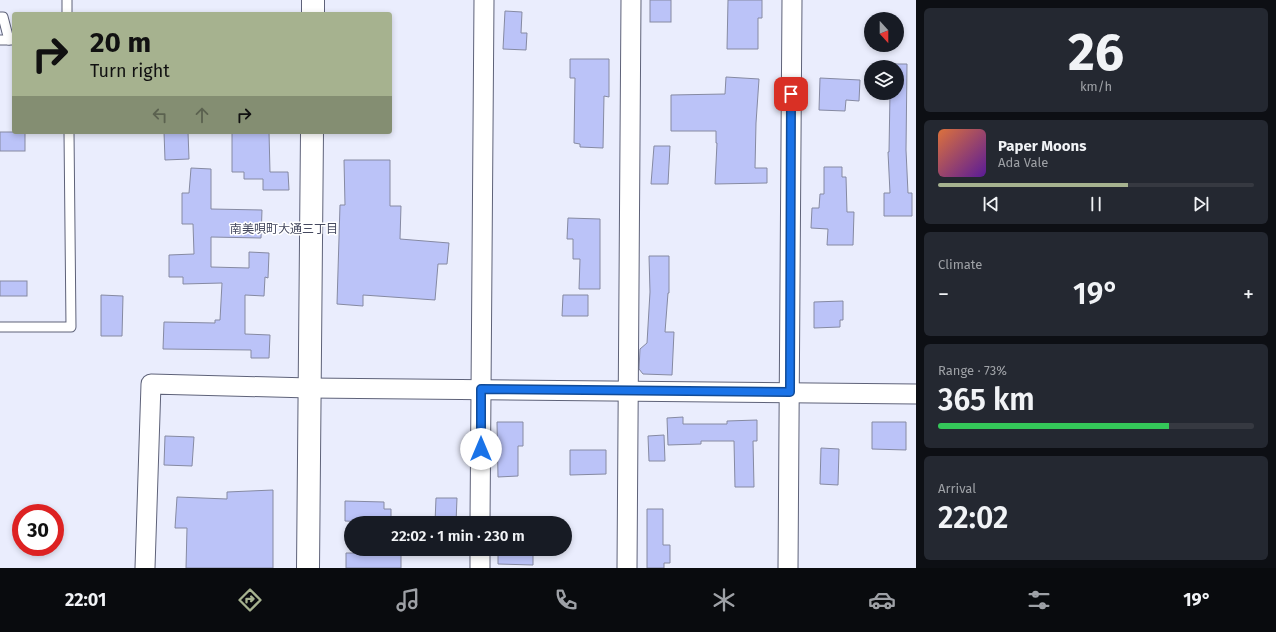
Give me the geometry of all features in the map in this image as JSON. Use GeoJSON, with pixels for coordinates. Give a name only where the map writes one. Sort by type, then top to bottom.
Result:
{"type":"FeatureCollection","features":[{"type":"Feature","properties":{"kind":"street"},"geometry":{"type":"LineString","coordinates":[[313,0],[313,12]]}},
{"type":"Feature","properties":{"kind":"street"},"geometry":{"type":"LineString","coordinates":[[480,516],[484,0]]}},
{"type":"Feature","properties":{"kind":"street"},"geometry":{"type":"LineString","coordinates":[[627,568],[631,0]]}},
{"type":"Feature","properties":{"kind":"street"},"geometry":{"type":"LineString","coordinates":[[788,568],[792,0]]}},
{"type":"Feature","properties":{"kind":"street"},"geometry":{"type":"LineString","coordinates":[[308,568],[312,134]]}},
{"type":"Feature","properties":{"kind":"street"},"geometry":{"type":"LineString","coordinates":[[145,568],[151,384],[310,388],[916,394]]}},
{"type":"Feature","properties":{"kind":"street"},"geometry":{"type":"LineString","coordinates":[[480,556],[480,568]]}},
{"type":"Feature","properties":{"kind":"lane"},"geometry":{"type":"LineString","coordinates":[[67,0],[68,12]]}},
{"type":"Feature","properties":{"kind":"lane"},"geometry":{"type":"LineString","coordinates":[[0,17],[3,17],[8,40]]}},
{"type":"Feature","properties":{"kind":"lane"},"geometry":{"type":"LineString","coordinates":[[0,327],[71,327],[69,134]]}},
{"type":"Feature","properties":{"kind":"building"},"geometry":{"type":"Polygon","coordinates":[[[650,0],[671,0],[671,22],[650,22],[650,0]]]}},
{"type":"Feature","properties":{"kind":"building"},"geometry":{"type":"Polygon","coordinates":[[[728,0],[762,0],[762,18],[758,18],[758,49],[727,49],[728,0]]]}},
{"type":"Feature","properties":{"kind":"building"},"geometry":{"type":"Polygon","coordinates":[[[505,11],[522,12],[521,33],[527,33],[526,50],[503,49],[505,11]]]}},
{"type":"Feature","properties":{"kind":"building"},"geometry":{"type":"Polygon","coordinates":[[[570,59],[609,59],[609,97],[604,96],[603,148],[580,147],[580,144],[574,143],[575,78],[570,78],[570,59]]]}},
{"type":"Feature","properties":{"kind":"building"},"geometry":{"type":"Polygon","coordinates":[[[904,64],[907,64],[906,150],[908,193],[912,193],[912,216],[884,216],[884,193],[890,193],[890,100],[904,100],[904,64]]]}},
{"type":"Feature","properties":{"kind":"building"},"geometry":{"type":"Polygon","coordinates":[[[726,77],[759,79],[755,168],[767,168],[767,183],[715,184],[717,143],[716,131],[671,131],[671,95],[725,94],[726,77]]]}},
{"type":"Feature","properties":{"kind":"building"},"geometry":{"type":"Polygon","coordinates":[[[820,78],[860,80],[859,101],[846,100],[845,111],[819,110],[820,78]]]}},
{"type":"Feature","properties":{"kind":"building"},"geometry":{"type":"Polygon","coordinates":[[[0,132],[25,134],[25,151],[0,151],[0,132]]]}},
{"type":"Feature","properties":{"kind":"building"},"geometry":{"type":"Polygon","coordinates":[[[164,134],[188,134],[189,159],[165,160],[164,134]]]}},
{"type":"Feature","properties":{"kind":"building"},"geometry":{"type":"Polygon","coordinates":[[[232,134],[269,134],[270,172],[288,172],[289,190],[263,190],[263,179],[244,179],[244,172],[232,172],[232,134]]]}},
{"type":"Feature","properties":{"kind":"building"},"geometry":{"type":"Polygon","coordinates":[[[654,146],[670,146],[668,184],[651,184],[654,146]]]}},
{"type":"Feature","properties":{"kind":"building"},"geometry":{"type":"Polygon","coordinates":[[[344,160],[390,160],[390,206],[401,206],[400,239],[449,243],[447,264],[438,264],[435,300],[363,295],[363,306],[337,304],[340,205],[345,205],[344,160]]]}},
{"type":"Feature","properties":{"kind":"building"},"geometry":{"type":"Polygon","coordinates":[[[824,167],[842,167],[842,177],[846,177],[847,212],[854,212],[853,245],[827,245],[828,229],[811,228],[812,208],[819,208],[820,194],[824,194],[824,167]]]}},
{"type":"Feature","properties":{"kind":"building"},"geometry":{"type":"Polygon","coordinates":[[[191,168],[211,169],[211,209],[262,210],[261,238],[211,237],[211,267],[249,268],[249,252],[269,253],[268,278],[265,277],[264,296],[245,295],[245,334],[270,335],[269,358],[251,358],[251,350],[163,349],[164,322],[215,323],[215,320],[220,320],[222,283],[183,284],[183,277],[169,277],[169,255],[194,254],[193,224],[182,224],[182,193],[189,193],[191,168]]]}},
{"type":"Feature","properties":{"kind":"building"},"geometry":{"type":"Polygon","coordinates":[[[568,218],[600,219],[600,289],[579,289],[580,259],[573,259],[573,239],[567,239],[568,218]]]}},
{"type":"Feature","properties":{"kind":"building"},"geometry":{"type":"Polygon","coordinates":[[[649,256],[669,256],[669,293],[665,332],[674,332],[672,375],[643,374],[639,369],[640,349],[647,343],[650,292],[649,256]]]}},
{"type":"Feature","properties":{"kind":"building"},"geometry":{"type":"Polygon","coordinates":[[[0,281],[27,281],[27,296],[0,296],[0,281]]]}},
{"type":"Feature","properties":{"kind":"building"},"geometry":{"type":"Polygon","coordinates":[[[101,295],[123,296],[122,336],[101,336],[101,295]]]}},
{"type":"Feature","properties":{"kind":"building"},"geometry":{"type":"Polygon","coordinates":[[[563,295],[588,295],[588,316],[562,316],[563,295]]]}},
{"type":"Feature","properties":{"kind":"building"},"geometry":{"type":"Polygon","coordinates":[[[843,301],[843,320],[840,320],[840,327],[814,328],[814,302],[843,301]]]}},
{"type":"Feature","properties":{"kind":"building"},"geometry":{"type":"Polygon","coordinates":[[[683,417],[683,424],[727,424],[727,421],[757,420],[757,441],[753,441],[754,487],[735,487],[734,441],[701,441],[701,444],[668,445],[667,418],[683,417]]]}},
{"type":"Feature","properties":{"kind":"building"},"geometry":{"type":"Polygon","coordinates":[[[497,422],[523,422],[523,446],[518,446],[518,476],[498,477],[497,422]]]}},
{"type":"Feature","properties":{"kind":"building"},"geometry":{"type":"Polygon","coordinates":[[[872,422],[906,422],[906,450],[872,449],[872,422]]]}},
{"type":"Feature","properties":{"kind":"building"},"geometry":{"type":"Polygon","coordinates":[[[664,435],[665,461],[649,461],[648,436],[664,435]]]}},
{"type":"Feature","properties":{"kind":"building"},"geometry":{"type":"Polygon","coordinates":[[[165,436],[194,437],[192,466],[164,465],[165,436]]]}},
{"type":"Feature","properties":{"kind":"building"},"geometry":{"type":"Polygon","coordinates":[[[821,448],[839,449],[838,485],[820,484],[821,448]]]}},
{"type":"Feature","properties":{"kind":"building"},"geometry":{"type":"Polygon","coordinates":[[[570,450],[606,450],[606,474],[570,475],[570,450]]]}},
{"type":"Feature","properties":{"kind":"building"},"geometry":{"type":"Polygon","coordinates":[[[273,490],[273,568],[186,568],[187,528],[175,528],[177,497],[227,499],[227,492],[273,490]]]}},
{"type":"Feature","properties":{"kind":"building"},"geometry":{"type":"Polygon","coordinates":[[[436,498],[457,498],[456,516],[435,516],[436,498]]]}},
{"type":"Feature","properties":{"kind":"building"},"geometry":{"type":"Polygon","coordinates":[[[345,501],[384,502],[384,509],[391,509],[391,516],[345,516],[345,501]]]}},
{"type":"Feature","properties":{"kind":"building"},"geometry":{"type":"Polygon","coordinates":[[[647,509],[663,509],[663,545],[670,545],[670,563],[664,563],[664,568],[647,568],[647,509]]]}},
{"type":"Feature","properties":{"kind":"building"},"geometry":{"type":"Polygon","coordinates":[[[346,556],[401,556],[401,568],[346,568],[346,556]]]}},
{"type":"Feature","properties":{"kind":"building"},"geometry":{"type":"Polygon","coordinates":[[[498,556],[533,556],[533,565],[498,564],[498,556]]]}},
{"type":"Feature","properties":{"kind":"district","name":"南美唄町大通三丁目"},"geometry":{"type":"Point","coordinates":[284,229]}},
{"type":"Feature","properties":{"kind":"route"},"geometry":{"type":"LineString","coordinates":[[481,449],[481,389],[790,392],[791,94]]}}]}
